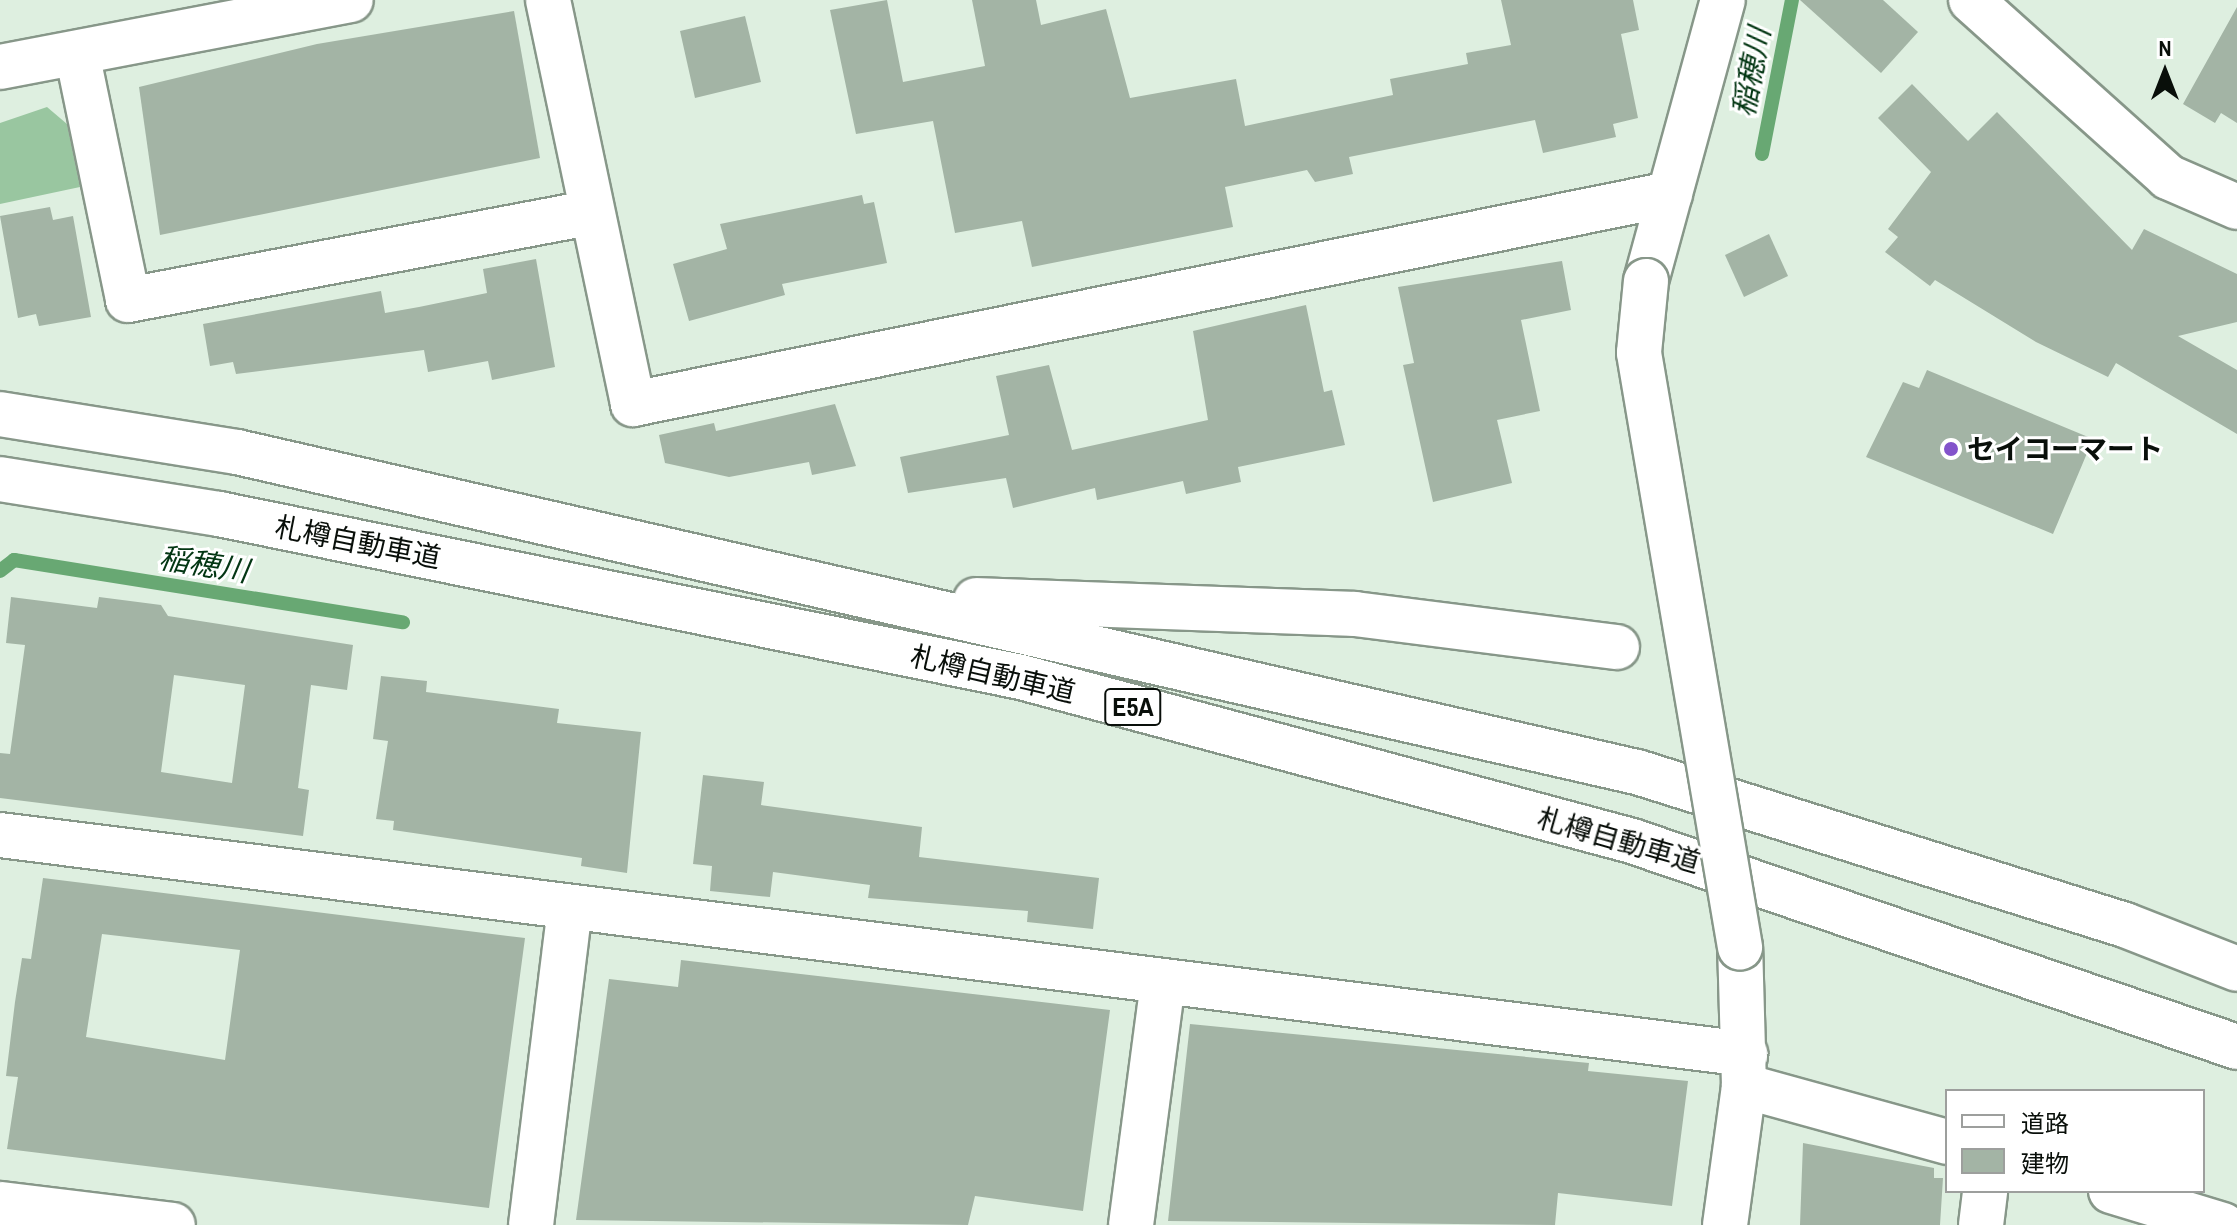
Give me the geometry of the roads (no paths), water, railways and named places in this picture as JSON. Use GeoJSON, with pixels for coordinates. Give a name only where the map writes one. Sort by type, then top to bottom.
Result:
{"type":"FeatureCollection","features":[{"type":"Feature","properties":{"kind":"main road"},"geometry":{"type":"LineString","coordinates":[[0,67],[77,53],[227,12],[351,0]]}},
{"type":"Feature","properties":{"kind":"main road"},"geometry":{"type":"LineString","coordinates":[[548,0],[633,404],[1670,194]]}},
{"type":"Feature","properties":{"kind":"main road"},"geometry":{"type":"LineString","coordinates":[[1723,0],[1646,281],[1639,353],[1740,947],[1745,1070],[1725,1225]]}},
{"type":"Feature","properties":{"kind":"main road"},"geometry":{"type":"LineString","coordinates":[[1971,0],[2168,177],[2237,207]]}},
{"type":"Feature","properties":{"kind":"main road"},"geometry":{"type":"LineString","coordinates":[[77,53],[128,300],[592,212]]}},
{"type":"Feature","properties":{"kind":"main road","name":"札樽自動車道"},"geometry":{"type":"LineString","coordinates":[[0,414],[237,452],[1637,772],[2125,925],[2237,969]]}},
{"type":"Feature","properties":{"kind":"main road","name":"札樽自動車道"},"geometry":{"type":"LineString","coordinates":[[0,479],[219,514],[1021,677],[1632,841],[2237,1047]]}},
{"type":"Feature","properties":{"kind":"main road"},"geometry":{"type":"LineString","coordinates":[[873,597],[1355,614],[1617,647]]}},
{"type":"Feature","properties":{"kind":"main road"},"geometry":{"type":"LineString","coordinates":[[0,835],[1163,981],[1745,1070],[1945,1141]]}},
{"type":"Feature","properties":{"kind":"main road"},"geometry":{"type":"LineString","coordinates":[[531,1225],[570,907]]}},
{"type":"Feature","properties":{"kind":"main road"},"geometry":{"type":"LineString","coordinates":[[1131,1225],[1163,981]]}},
{"type":"Feature","properties":{"kind":"main road"},"geometry":{"type":"LineString","coordinates":[[1981,1225],[1985,1193]]}},
{"type":"Feature","properties":{"kind":"main road"},"geometry":{"type":"LineString","coordinates":[[2117,1193],[2221,1225]]}},
{"type":"Feature","properties":{"kind":"main road"},"geometry":{"type":"LineString","coordinates":[[0,1204],[173,1225]]}},
{"type":"Feature","properties":{"kind":"waterway","name":"稲穂川"},"geometry":{"type":"LineString","coordinates":[[1762,154],[1792,0]]}},
{"type":"Feature","properties":{"kind":"waterway","name":"稲穂川"},"geometry":{"type":"LineString","coordinates":[[0,571],[14,560],[403,622]]}},
{"type":"Feature","properties":{"kind":"place","name":"セイコーマート"},"geometry":{"type":"Point","coordinates":[1951,449]}}]}
